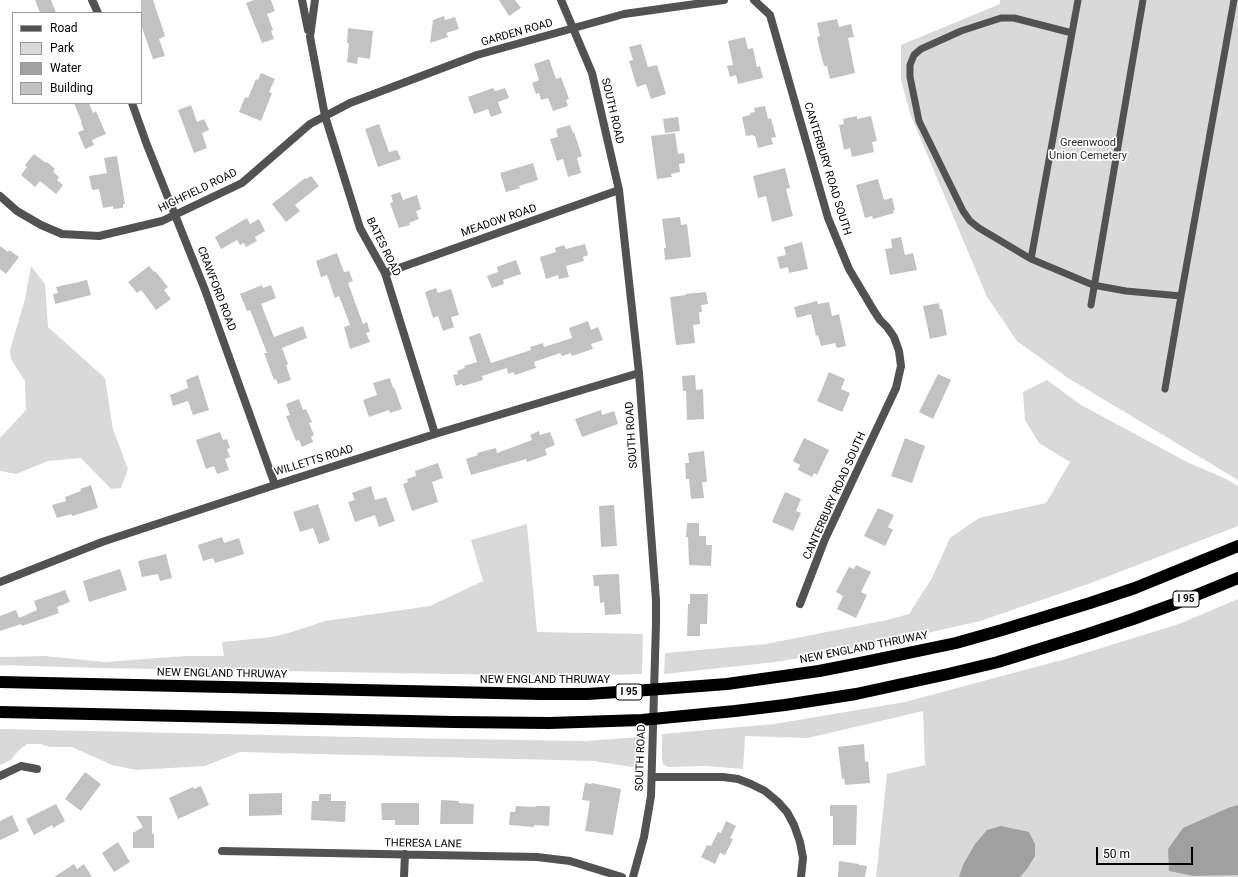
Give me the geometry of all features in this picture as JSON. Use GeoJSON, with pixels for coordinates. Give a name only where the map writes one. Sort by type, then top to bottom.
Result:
{"type":"FeatureCollection","features":[{"type":"Feature","properties":{"kind":"highway","name":"NEW ENGLAND THRUWAY"},"geometry":{"type":"LineString","coordinates":[[0,682],[541,694],[587,694],[727,684],[857,664],[918,651],[1002,630],[1135,588],[1238,546]]}},
{"type":"Feature","properties":{"kind":"highway","name":"I 95"},"geometry":{"type":"LineString","coordinates":[[0,712],[549,724],[642,720],[728,712],[856,694],[942,676],[998,662],[1133,619],[1238,578]]}},
{"type":"Feature","properties":{"kind":"street"},"geometry":{"type":"LineString","coordinates":[[92,0],[98,12]]}},
{"type":"Feature","properties":{"kind":"street"},"geometry":{"type":"LineString","coordinates":[[302,0],[325,116]]}},
{"type":"Feature","properties":{"kind":"street"},"geometry":{"type":"LineString","coordinates":[[310,36],[315,0]]}},
{"type":"Feature","properties":{"kind":"street","name":"SOUTH ROAD"},"geometry":{"type":"LineString","coordinates":[[561,0],[592,73],[620,190],[638,373],[656,600],[652,777],[647,820],[633,877]]}},
{"type":"Feature","properties":{"kind":"street","name":"GARDEN ROAD"},"geometry":{"type":"LineString","coordinates":[[325,116],[350,102],[477,55],[624,14],[724,0]]}},
{"type":"Feature","properties":{"kind":"street","name":"CANTERBURY ROAD SOUTH"},"geometry":{"type":"LineString","coordinates":[[754,0],[770,15],[831,226],[849,269],[874,311],[894,337],[899,351],[901,366],[896,388],[825,539],[800,604]]}},
{"type":"Feature","properties":{"kind":"street","name":"CRAWFORD ROAD"},"geometry":{"type":"LineString","coordinates":[[132,104],[147,145],[205,290],[275,485]]}},
{"type":"Feature","properties":{"kind":"street","name":"HIGHFIELD ROAD"},"geometry":{"type":"LineString","coordinates":[[0,196],[17,212],[62,234],[99,236],[162,221],[242,183],[310,124],[325,116]]}},
{"type":"Feature","properties":{"kind":"street","name":"BATES ROAD"},"geometry":{"type":"LineString","coordinates":[[325,116],[360,228],[386,273],[436,434]]}},
{"type":"Feature","properties":{"kind":"street","name":"MEADOW ROAD"},"geometry":{"type":"LineString","coordinates":[[386,273],[620,190]]}},
{"type":"Feature","properties":{"kind":"street","name":"WILLETTS ROAD"},"geometry":{"type":"LineString","coordinates":[[0,582],[102,542],[275,485],[436,434],[638,373]]}},
{"type":"Feature","properties":{"kind":"street"},"geometry":{"type":"LineString","coordinates":[[0,776],[21,766],[37,769]]}},
{"type":"Feature","properties":{"kind":"street"},"geometry":{"type":"LineString","coordinates":[[652,777],[723,777],[738,779],[765,791],[787,812],[794,825],[800,842],[803,858],[802,877]]}},
{"type":"Feature","properties":{"kind":"street","name":"THERESA LANE"},"geometry":{"type":"LineString","coordinates":[[222,851],[555,858],[570,861],[622,877]]}},
{"type":"Feature","properties":{"kind":"street"},"geometry":{"type":"LineString","coordinates":[[404,877],[405,854]]}},
{"type":"Feature","properties":{"kind":"lane"},"geometry":{"type":"LineString","coordinates":[[1030,259],[1078,0]]}},
{"type":"Feature","properties":{"kind":"lane"},"geometry":{"type":"LineString","coordinates":[[1091,305],[1143,0]]}},
{"type":"Feature","properties":{"kind":"lane"},"geometry":{"type":"LineString","coordinates":[[1165,389],[1234,0]]}},
{"type":"Feature","properties":{"kind":"lane"},"geometry":{"type":"LineString","coordinates":[[1072,33],[1014,18],[1002,18],[961,31],[921,49],[914,55],[910,65],[910,77],[919,121],[963,211],[970,221],[978,228],[1030,259],[1094,285],[1126,291],[1181,296]]}},
{"type":"Feature","properties":{"kind":"green space","name":"Greenwood Union Cemetery"},"geometry":{"type":"Polygon","coordinates":[[[1000,0],[1238,0],[1238,480],[1068,378],[1017,341],[987,297],[911,116],[901,80],[901,45],[1000,4],[1000,0]]]}},
{"type":"Feature","properties":{"kind":"green space"},"geometry":{"type":"Polygon","coordinates":[[[31,266],[45,284],[48,327],[105,378],[113,429],[128,469],[121,488],[111,489],[81,458],[48,461],[16,474],[0,471],[0,438],[26,410],[25,381],[11,359],[10,350],[25,299],[31,266]]]}},
{"type":"Feature","properties":{"kind":"green space"},"geometry":{"type":"Polygon","coordinates":[[[1047,380],[1081,405],[1187,462],[1224,478],[1238,486],[1238,526],[1091,583],[980,621],[888,642],[776,662],[664,674],[665,653],[766,644],[887,620],[909,614],[932,578],[950,538],[979,518],[1046,503],[1070,462],[1039,443],[1025,420],[1023,392],[1047,380]]]}},
{"type":"Feature","properties":{"kind":"green space"},"geometry":{"type":"Polygon","coordinates":[[[527,524],[537,632],[643,634],[642,674],[571,676],[0,665],[0,657],[45,656],[105,662],[185,656],[224,656],[222,642],[272,637],[325,621],[430,606],[483,581],[471,540],[527,524]]]}},
{"type":"Feature","properties":{"kind":"green space"},"geometry":{"type":"Polygon","coordinates":[[[1238,599],[1238,877],[876,877],[887,774],[925,765],[923,711],[808,738],[745,736],[743,769],[705,766],[668,767],[663,764],[662,734],[774,724],[905,702],[1069,658],[1179,624],[1238,599]]]}},
{"type":"Feature","properties":{"kind":"green space"},"geometry":{"type":"Polygon","coordinates":[[[0,729],[585,741],[640,737],[639,768],[593,761],[240,752],[205,766],[136,770],[112,765],[72,747],[49,747],[41,744],[27,744],[18,751],[11,760],[0,765],[0,729]]]}},
{"type":"Feature","properties":{"kind":"water"},"geometry":{"type":"Polygon","coordinates":[[[1238,805],[1238,875],[1194,876],[1169,871],[1168,849],[1183,828],[1238,805]]]}},
{"type":"Feature","properties":{"kind":"water"},"geometry":{"type":"Polygon","coordinates":[[[1001,826],[1029,832],[1035,844],[1035,856],[1027,869],[1020,877],[959,877],[963,865],[975,844],[987,830],[1001,826]]]}},
{"type":"Feature","properties":{"kind":"building"},"geometry":{"type":"Polygon","coordinates":[[[35,0],[51,0],[56,12],[40,12],[35,0]]]}},
{"type":"Feature","properties":{"kind":"building"},"geometry":{"type":"Polygon","coordinates":[[[141,0],[153,0],[165,36],[159,39],[165,56],[153,59],[142,28],[141,0]]]}},
{"type":"Feature","properties":{"kind":"building"},"geometry":{"type":"Polygon","coordinates":[[[254,0],[271,0],[275,11],[267,14],[273,30],[271,31],[274,39],[262,43],[246,3],[254,0]]]}},
{"type":"Feature","properties":{"kind":"building"},"geometry":{"type":"Polygon","coordinates":[[[499,0],[515,0],[521,8],[509,16],[499,0]]]}},
{"type":"Feature","properties":{"kind":"building"},"geometry":{"type":"Polygon","coordinates":[[[444,16],[445,20],[455,17],[459,29],[446,33],[448,37],[430,43],[433,20],[444,16]]]}},
{"type":"Feature","properties":{"kind":"building"},"geometry":{"type":"Polygon","coordinates":[[[837,19],[839,27],[851,24],[854,37],[848,38],[855,73],[830,79],[827,66],[824,66],[819,47],[817,37],[820,36],[817,23],[837,19]]]}},
{"type":"Feature","properties":{"kind":"building"},"geometry":{"type":"Polygon","coordinates":[[[348,28],[373,31],[370,59],[358,57],[357,64],[347,62],[349,43],[347,43],[348,28]]]}},
{"type":"Feature","properties":{"kind":"building"},"geometry":{"type":"Polygon","coordinates":[[[745,37],[748,49],[753,48],[757,67],[760,66],[763,78],[738,84],[736,75],[730,77],[727,66],[733,65],[728,41],[745,37]]]}},
{"type":"Feature","properties":{"kind":"building"},"geometry":{"type":"Polygon","coordinates":[[[641,44],[648,67],[657,65],[666,94],[651,99],[646,84],[637,87],[629,61],[633,60],[629,47],[641,44]]]}},
{"type":"Feature","properties":{"kind":"building"},"geometry":{"type":"Polygon","coordinates":[[[549,59],[556,79],[561,77],[569,99],[566,100],[568,106],[553,111],[548,98],[541,100],[539,93],[536,94],[532,83],[539,80],[534,64],[549,59]]]}},
{"type":"Feature","properties":{"kind":"building"},"geometry":{"type":"Polygon","coordinates":[[[261,73],[275,79],[269,92],[272,93],[261,121],[239,112],[245,97],[248,98],[256,79],[258,80],[261,73]]]}},
{"type":"Feature","properties":{"kind":"building"},"geometry":{"type":"Polygon","coordinates":[[[493,88],[495,91],[505,88],[509,98],[498,102],[502,113],[491,117],[488,109],[474,114],[468,97],[493,88]]]}},
{"type":"Feature","properties":{"kind":"building"},"geometry":{"type":"Polygon","coordinates":[[[74,104],[89,104],[93,113],[96,111],[106,134],[92,140],[94,145],[85,149],[78,132],[84,130],[74,104]]]}},
{"type":"Feature","properties":{"kind":"building"},"geometry":{"type":"Polygon","coordinates":[[[191,105],[197,122],[204,119],[209,130],[202,133],[207,148],[194,153],[178,110],[191,105]]]}},
{"type":"Feature","properties":{"kind":"building"},"geometry":{"type":"Polygon","coordinates":[[[765,106],[768,119],[771,118],[776,137],[771,138],[773,144],[758,148],[755,136],[746,136],[742,117],[755,112],[754,108],[765,106]]]}},
{"type":"Feature","properties":{"kind":"building"},"geometry":{"type":"Polygon","coordinates":[[[857,116],[857,119],[871,116],[877,141],[872,142],[874,152],[852,157],[850,148],[844,150],[839,125],[844,124],[843,119],[857,116]]]}},
{"type":"Feature","properties":{"kind":"building"},"geometry":{"type":"Polygon","coordinates":[[[678,117],[680,131],[665,133],[663,119],[678,117]]]}},
{"type":"Feature","properties":{"kind":"building"},"geometry":{"type":"Polygon","coordinates":[[[379,124],[389,152],[397,150],[401,159],[378,167],[365,129],[379,124]]]}},
{"type":"Feature","properties":{"kind":"building"},"geometry":{"type":"Polygon","coordinates":[[[570,125],[573,133],[574,132],[582,156],[577,158],[581,173],[568,177],[563,159],[557,161],[550,139],[558,137],[556,129],[570,125]]]}},
{"type":"Feature","properties":{"kind":"building"},"geometry":{"type":"Polygon","coordinates":[[[675,133],[678,154],[684,153],[685,163],[679,164],[680,172],[671,174],[672,177],[657,179],[651,136],[675,133]]]}},
{"type":"Feature","properties":{"kind":"building"},"geometry":{"type":"Polygon","coordinates":[[[34,154],[55,169],[53,172],[59,177],[57,180],[63,185],[56,194],[40,181],[35,187],[21,175],[27,167],[25,165],[34,154]]]}},
{"type":"Feature","properties":{"kind":"building"},"geometry":{"type":"Polygon","coordinates":[[[117,156],[125,204],[123,204],[123,208],[113,209],[113,206],[103,208],[99,189],[92,190],[89,176],[107,173],[104,158],[117,156]]]}},
{"type":"Feature","properties":{"kind":"building"},"geometry":{"type":"Polygon","coordinates":[[[533,163],[538,180],[506,192],[500,173],[533,163]]]}},
{"type":"Feature","properties":{"kind":"building"},"geometry":{"type":"Polygon","coordinates":[[[785,168],[790,188],[786,189],[793,216],[772,222],[766,196],[758,198],[753,176],[785,168]]]}},
{"type":"Feature","properties":{"kind":"building"},"geometry":{"type":"Polygon","coordinates":[[[311,176],[319,186],[295,205],[300,211],[286,222],[272,204],[305,178],[306,179],[311,176]]]}},
{"type":"Feature","properties":{"kind":"building"},"geometry":{"type":"Polygon","coordinates":[[[878,179],[884,200],[892,198],[895,210],[893,210],[894,213],[873,219],[872,216],[865,218],[856,185],[878,179]]]}},
{"type":"Feature","properties":{"kind":"building"},"geometry":{"type":"Polygon","coordinates":[[[400,192],[403,200],[417,195],[421,209],[416,211],[419,219],[409,223],[410,225],[399,228],[390,203],[393,202],[391,195],[400,192]]]}},
{"type":"Feature","properties":{"kind":"building"},"geometry":{"type":"Polygon","coordinates":[[[680,217],[681,225],[687,224],[691,257],[665,260],[664,248],[666,248],[662,219],[680,217]]]}},
{"type":"Feature","properties":{"kind":"building"},"geometry":{"type":"Polygon","coordinates":[[[247,218],[250,224],[259,219],[265,231],[255,237],[257,241],[246,247],[244,243],[240,245],[237,240],[221,249],[215,237],[247,218]]]}},
{"type":"Feature","properties":{"kind":"building"},"geometry":{"type":"Polygon","coordinates":[[[901,237],[905,255],[913,253],[917,270],[890,275],[885,249],[892,248],[891,239],[901,237]]]}},
{"type":"Feature","properties":{"kind":"building"},"geometry":{"type":"Polygon","coordinates":[[[802,242],[808,269],[789,273],[788,267],[780,269],[777,257],[786,255],[784,247],[802,242]]]}},
{"type":"Feature","properties":{"kind":"building"},"geometry":{"type":"Polygon","coordinates":[[[585,244],[588,255],[583,257],[584,261],[566,266],[569,277],[559,279],[558,275],[546,279],[540,257],[556,252],[555,248],[564,245],[566,249],[585,244]]]}},
{"type":"Feature","properties":{"kind":"building"},"geometry":{"type":"Polygon","coordinates":[[[0,246],[19,257],[6,274],[0,269],[0,246]]]}},
{"type":"Feature","properties":{"kind":"building"},"geometry":{"type":"Polygon","coordinates":[[[337,253],[344,272],[349,271],[353,281],[348,283],[363,324],[367,322],[370,332],[366,333],[370,342],[350,349],[344,327],[350,325],[339,296],[335,298],[327,275],[321,277],[316,261],[337,253]]]}},
{"type":"Feature","properties":{"kind":"building"},"geometry":{"type":"Polygon","coordinates":[[[516,260],[521,274],[503,280],[504,284],[492,288],[487,276],[498,272],[497,267],[516,260]]]}},
{"type":"Feature","properties":{"kind":"building"},"geometry":{"type":"Polygon","coordinates":[[[149,266],[168,287],[164,290],[171,299],[156,310],[141,290],[137,293],[128,282],[149,266]]]}},
{"type":"Feature","properties":{"kind":"building"},"geometry":{"type":"Polygon","coordinates":[[[87,280],[91,295],[55,304],[53,294],[58,293],[56,287],[87,280]]]}},
{"type":"Feature","properties":{"kind":"building"},"geometry":{"type":"Polygon","coordinates":[[[262,285],[263,288],[271,285],[276,298],[261,304],[274,337],[303,326],[307,338],[282,348],[288,364],[286,365],[291,380],[278,384],[276,379],[274,380],[264,353],[267,353],[250,310],[247,311],[240,294],[262,285]]]}},
{"type":"Feature","properties":{"kind":"building"},"geometry":{"type":"Polygon","coordinates":[[[436,288],[438,293],[451,289],[459,315],[451,317],[454,327],[443,331],[438,316],[433,318],[425,292],[436,288]]]}},
{"type":"Feature","properties":{"kind":"building"},"geometry":{"type":"Polygon","coordinates":[[[706,292],[708,304],[701,305],[702,312],[699,312],[700,324],[693,325],[695,343],[676,345],[670,297],[706,292]]]}},
{"type":"Feature","properties":{"kind":"building"},"geometry":{"type":"Polygon","coordinates":[[[817,301],[818,304],[829,302],[832,316],[839,314],[846,346],[837,348],[835,343],[821,346],[818,335],[816,336],[811,314],[797,318],[794,307],[817,301]]]}},
{"type":"Feature","properties":{"kind":"building"},"geometry":{"type":"Polygon","coordinates":[[[939,303],[940,309],[942,309],[947,335],[930,339],[923,306],[939,303]]]}},
{"type":"Feature","properties":{"kind":"building"},"geometry":{"type":"Polygon","coordinates":[[[588,321],[591,330],[598,327],[603,340],[591,344],[593,349],[572,356],[571,353],[562,356],[560,353],[534,362],[536,368],[515,375],[513,372],[508,374],[507,368],[482,376],[483,380],[463,386],[462,384],[456,386],[453,375],[458,374],[457,371],[465,368],[464,366],[477,362],[469,337],[480,333],[491,363],[531,350],[530,347],[543,343],[544,347],[572,338],[569,328],[588,321]]]}},
{"type":"Feature","properties":{"kind":"building"},"geometry":{"type":"Polygon","coordinates":[[[829,372],[845,379],[841,389],[850,393],[842,412],[817,401],[829,372]]]}},
{"type":"Feature","properties":{"kind":"building"},"geometry":{"type":"Polygon","coordinates":[[[938,374],[951,380],[933,419],[919,412],[938,374]]]}},
{"type":"Feature","properties":{"kind":"building"},"geometry":{"type":"Polygon","coordinates":[[[198,375],[209,410],[193,415],[188,401],[173,406],[170,395],[188,388],[186,380],[198,375]]]}},
{"type":"Feature","properties":{"kind":"building"},"geometry":{"type":"Polygon","coordinates":[[[695,375],[696,390],[703,389],[704,419],[687,420],[686,391],[683,391],[682,376],[695,375]]]}},
{"type":"Feature","properties":{"kind":"building"},"geometry":{"type":"Polygon","coordinates":[[[390,378],[402,409],[390,413],[389,410],[369,417],[363,400],[377,395],[373,383],[390,378]]]}},
{"type":"Feature","properties":{"kind":"building"},"geometry":{"type":"Polygon","coordinates":[[[299,399],[303,410],[306,409],[312,422],[309,423],[314,435],[311,437],[313,442],[302,447],[299,440],[296,441],[286,416],[290,415],[286,404],[299,399]]]}},
{"type":"Feature","properties":{"kind":"building"},"geometry":{"type":"Polygon","coordinates":[[[601,410],[602,415],[614,411],[618,424],[582,437],[575,419],[601,410]]]}},
{"type":"Feature","properties":{"kind":"building"},"geometry":{"type":"Polygon","coordinates":[[[539,431],[540,435],[550,432],[555,445],[545,449],[547,455],[527,462],[526,459],[471,475],[466,459],[478,455],[477,453],[496,448],[497,453],[532,440],[530,435],[539,431]]]}},
{"type":"Feature","properties":{"kind":"building"},"geometry":{"type":"Polygon","coordinates":[[[220,432],[223,440],[227,439],[230,448],[227,449],[230,457],[225,459],[229,470],[217,474],[214,466],[206,469],[196,440],[220,432]]]}},
{"type":"Feature","properties":{"kind":"building"},"geometry":{"type":"Polygon","coordinates":[[[804,438],[829,450],[817,475],[814,473],[812,477],[798,470],[800,465],[793,461],[804,438]]]}},
{"type":"Feature","properties":{"kind":"building"},"geometry":{"type":"Polygon","coordinates":[[[905,438],[925,446],[912,483],[891,476],[905,438]]]}},
{"type":"Feature","properties":{"kind":"building"},"geometry":{"type":"Polygon","coordinates":[[[704,451],[707,482],[702,482],[704,498],[691,499],[689,479],[686,479],[685,463],[689,463],[688,453],[704,451]]]}},
{"type":"Feature","properties":{"kind":"building"},"geometry":{"type":"Polygon","coordinates":[[[438,463],[443,478],[432,482],[438,502],[412,511],[403,484],[408,482],[407,479],[416,476],[415,471],[438,463]]]}},
{"type":"Feature","properties":{"kind":"building"},"geometry":{"type":"Polygon","coordinates":[[[91,485],[98,508],[72,516],[71,514],[57,518],[52,505],[66,501],[65,497],[81,491],[80,489],[91,485]]]}},
{"type":"Feature","properties":{"kind":"building"},"geometry":{"type":"Polygon","coordinates":[[[371,486],[375,500],[386,497],[395,521],[379,527],[375,515],[355,522],[348,502],[355,500],[352,493],[371,486]]]}},
{"type":"Feature","properties":{"kind":"building"},"geometry":{"type":"Polygon","coordinates":[[[785,492],[801,499],[796,511],[801,513],[793,531],[772,522],[785,492]]]}},
{"type":"Feature","properties":{"kind":"building"},"geometry":{"type":"Polygon","coordinates":[[[318,504],[330,540],[319,544],[313,528],[300,532],[293,512],[318,504]]]}},
{"type":"Feature","properties":{"kind":"building"},"geometry":{"type":"Polygon","coordinates":[[[614,505],[617,546],[601,547],[599,506],[614,505]]]}},
{"type":"Feature","properties":{"kind":"building"},"geometry":{"type":"Polygon","coordinates":[[[878,508],[894,515],[888,527],[893,530],[885,546],[864,536],[878,508]]]}},
{"type":"Feature","properties":{"kind":"building"},"geometry":{"type":"Polygon","coordinates":[[[687,523],[699,523],[699,536],[706,536],[706,545],[712,545],[711,566],[689,565],[688,537],[686,537],[687,523]]]}},
{"type":"Feature","properties":{"kind":"building"},"geometry":{"type":"Polygon","coordinates":[[[222,537],[224,543],[239,538],[244,554],[215,563],[213,558],[203,561],[198,545],[222,537]]]}},
{"type":"Feature","properties":{"kind":"building"},"geometry":{"type":"Polygon","coordinates":[[[166,554],[172,578],[160,581],[158,574],[142,577],[138,561],[166,554]]]}},
{"type":"Feature","properties":{"kind":"building"},"geometry":{"type":"Polygon","coordinates":[[[856,565],[871,572],[861,592],[867,595],[856,618],[837,609],[843,596],[836,592],[849,567],[854,569],[856,565]]]}},
{"type":"Feature","properties":{"kind":"building"},"geometry":{"type":"Polygon","coordinates":[[[120,569],[127,590],[89,602],[83,581],[120,569]]]}},
{"type":"Feature","properties":{"kind":"building"},"geometry":{"type":"Polygon","coordinates":[[[619,574],[621,614],[605,615],[604,602],[600,603],[599,586],[594,586],[593,575],[619,574]]]}},
{"type":"Feature","properties":{"kind":"building"},"geometry":{"type":"Polygon","coordinates":[[[65,590],[70,602],[57,607],[59,613],[22,626],[21,624],[0,631],[0,616],[16,610],[19,618],[37,610],[34,601],[65,590]]]}},
{"type":"Feature","properties":{"kind":"building"},"geometry":{"type":"Polygon","coordinates":[[[690,594],[708,594],[707,624],[700,624],[700,636],[687,636],[688,604],[690,604],[690,594]]]}},
{"type":"Feature","properties":{"kind":"building"},"geometry":{"type":"Polygon","coordinates":[[[864,744],[865,762],[868,761],[870,783],[845,785],[844,778],[842,779],[838,747],[864,744]]]}},
{"type":"Feature","properties":{"kind":"building"},"geometry":{"type":"Polygon","coordinates":[[[85,772],[101,784],[81,811],[65,799],[85,772]]]}},
{"type":"Feature","properties":{"kind":"building"},"geometry":{"type":"Polygon","coordinates":[[[585,783],[621,789],[613,835],[585,831],[590,801],[582,800],[585,783]]]}},
{"type":"Feature","properties":{"kind":"building"},"geometry":{"type":"Polygon","coordinates":[[[201,786],[209,805],[178,819],[169,798],[193,787],[194,789],[201,786]]]}},
{"type":"Feature","properties":{"kind":"building"},"geometry":{"type":"Polygon","coordinates":[[[282,793],[282,815],[249,816],[249,794],[282,793]]]}},
{"type":"Feature","properties":{"kind":"building"},"geometry":{"type":"Polygon","coordinates":[[[319,794],[331,794],[331,801],[346,801],[345,822],[311,820],[312,801],[319,801],[319,794]]]}},
{"type":"Feature","properties":{"kind":"building"},"geometry":{"type":"Polygon","coordinates":[[[441,800],[474,804],[473,824],[440,824],[441,800]]]}},
{"type":"Feature","properties":{"kind":"building"},"geometry":{"type":"Polygon","coordinates":[[[381,803],[419,803],[419,825],[395,825],[395,820],[382,820],[381,803]]]}},
{"type":"Feature","properties":{"kind":"building"},"geometry":{"type":"Polygon","coordinates":[[[56,804],[65,821],[53,828],[52,825],[34,835],[26,819],[56,804]]]}},
{"type":"Feature","properties":{"kind":"building"},"geometry":{"type":"Polygon","coordinates":[[[830,805],[857,805],[856,845],[833,845],[833,816],[830,816],[830,805]]]}},
{"type":"Feature","properties":{"kind":"building"},"geometry":{"type":"Polygon","coordinates":[[[516,806],[550,806],[549,826],[534,825],[534,827],[509,825],[510,812],[515,812],[516,806]]]}},
{"type":"Feature","properties":{"kind":"building"},"geometry":{"type":"Polygon","coordinates":[[[12,815],[19,831],[0,840],[0,821],[12,815]]]}},
{"type":"Feature","properties":{"kind":"building"},"geometry":{"type":"Polygon","coordinates":[[[136,816],[152,816],[154,848],[133,848],[133,833],[143,827],[136,816]]]}},
{"type":"Feature","properties":{"kind":"building"},"geometry":{"type":"Polygon","coordinates":[[[726,821],[736,826],[730,838],[733,839],[725,855],[720,853],[715,864],[701,857],[707,845],[711,846],[718,832],[721,833],[726,821]]]}},
{"type":"Feature","properties":{"kind":"building"},"geometry":{"type":"Polygon","coordinates":[[[118,842],[130,862],[114,872],[102,853],[118,842]]]}},
{"type":"Feature","properties":{"kind":"building"},"geometry":{"type":"Polygon","coordinates":[[[839,861],[867,866],[865,877],[838,877],[839,861]]]}},
{"type":"Feature","properties":{"kind":"building"},"geometry":{"type":"Polygon","coordinates":[[[74,864],[77,869],[84,864],[92,877],[54,877],[74,864]]]}}]}
